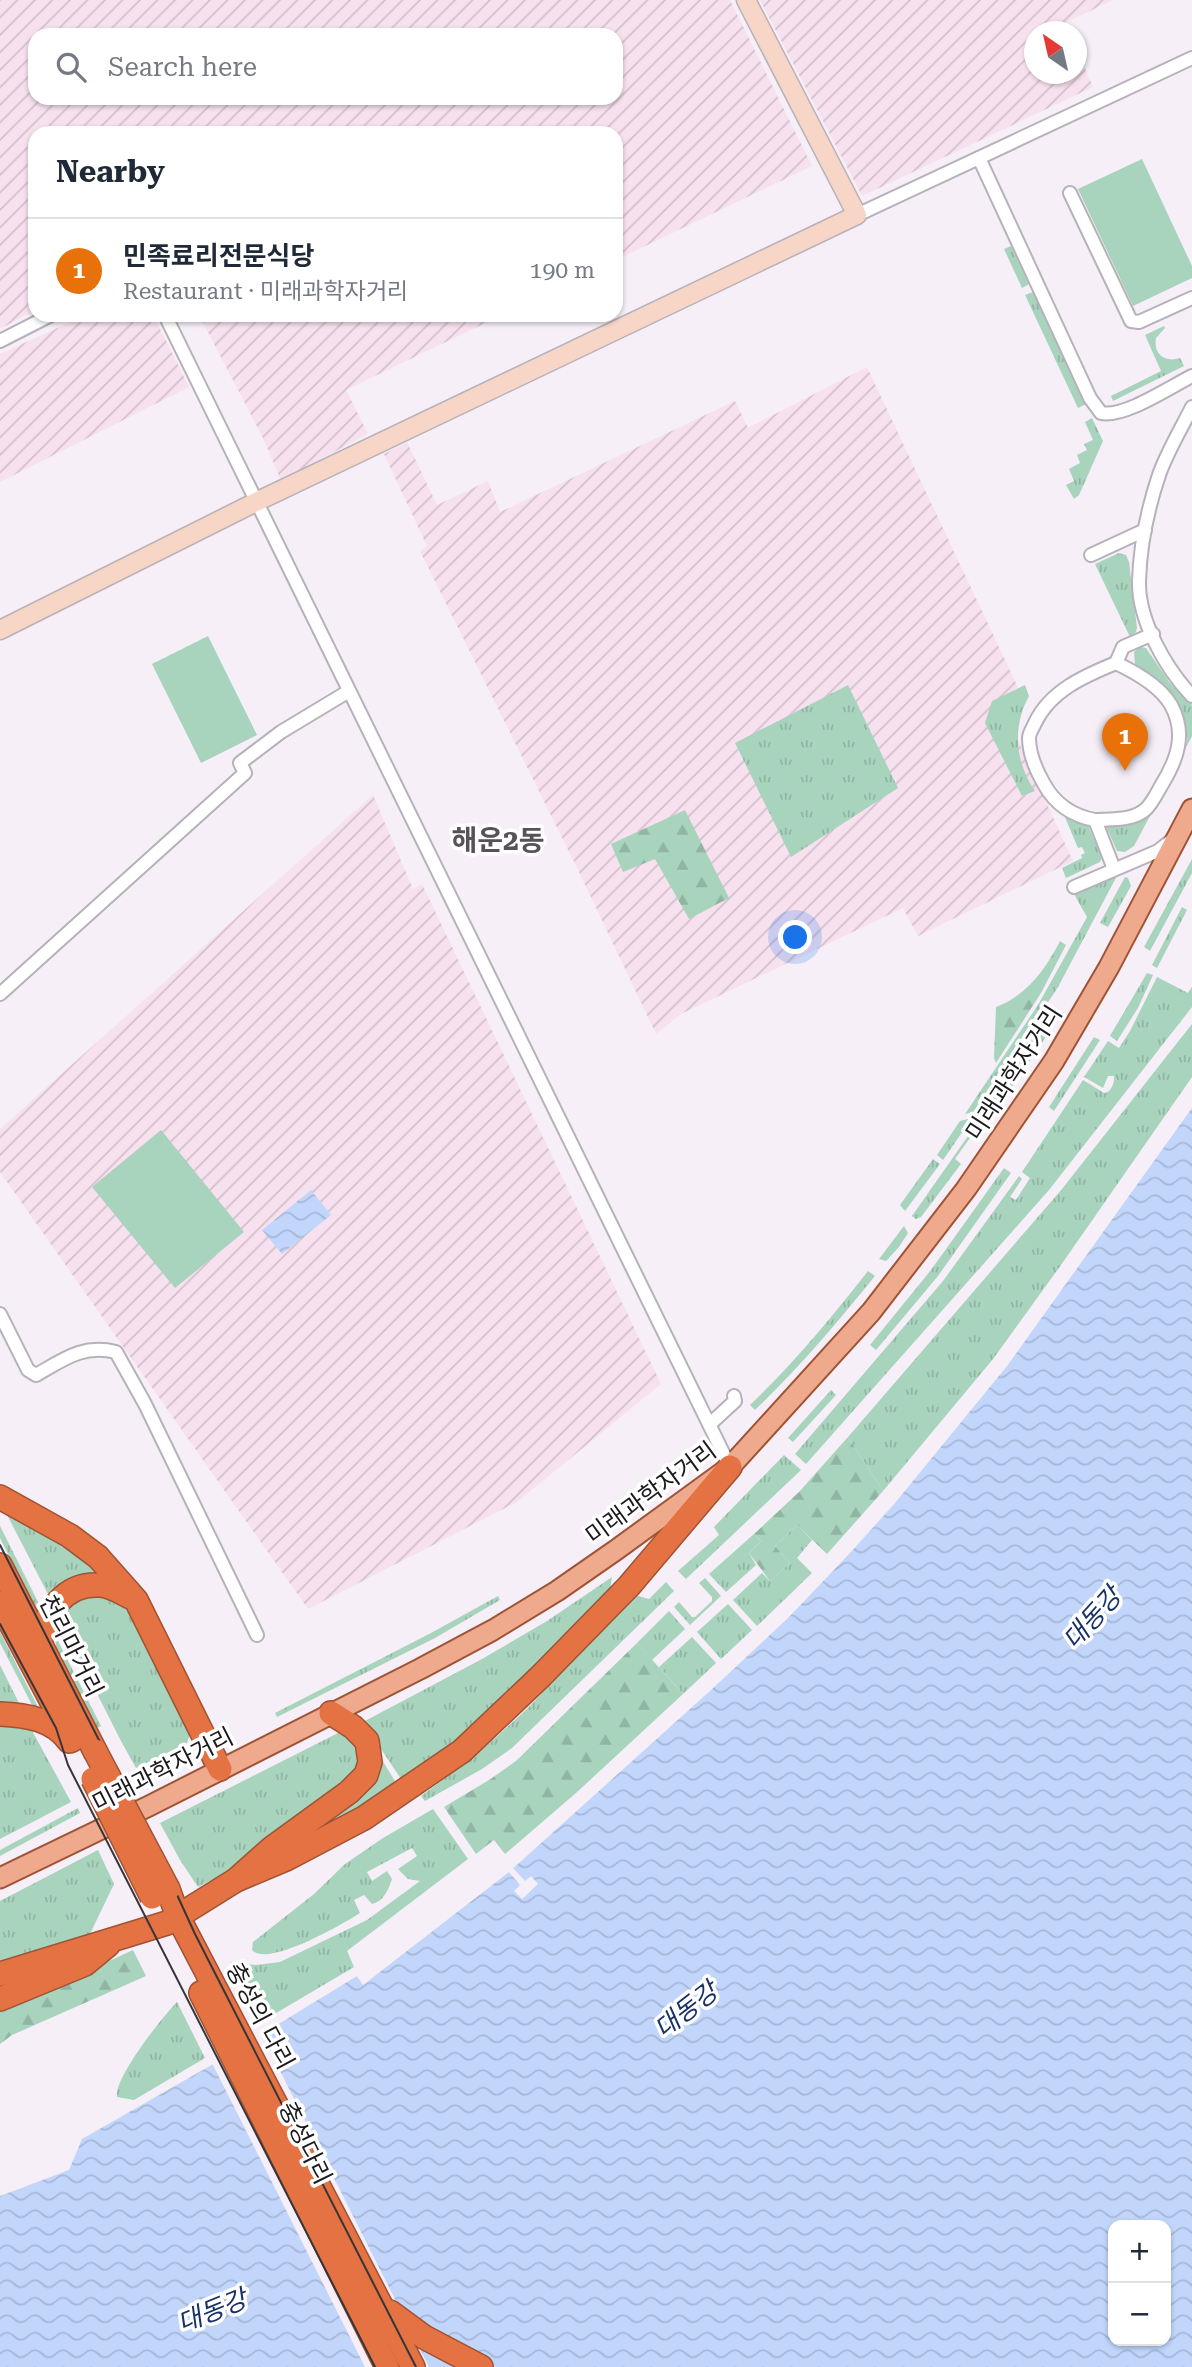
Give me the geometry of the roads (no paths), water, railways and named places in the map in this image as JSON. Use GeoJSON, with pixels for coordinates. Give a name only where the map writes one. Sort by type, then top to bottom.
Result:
{"type":"FeatureCollection","features":[{"type":"Feature","properties":{"kind":"highway"},"geometry":{"type":"LineString","coordinates":[[236,1880],[286,1859],[364,1818],[462,1751],[541,1676],[629,1586],[730,1467]]}},
{"type":"Feature","properties":{"kind":"highway"},"geometry":{"type":"LineString","coordinates":[[0,1497],[70,1536],[89,1550],[136,1600],[220,1769]]}},
{"type":"Feature","properties":{"kind":"highway","name":"천리마거리"},"geometry":{"type":"LineString","coordinates":[[0,1565],[40,1642],[88,1754]]}},
{"type":"Feature","properties":{"kind":"highway"},"geometry":{"type":"LineString","coordinates":[[40,1642],[53,1607],[73,1589],[101,1585],[136,1600]]}},
{"type":"Feature","properties":{"kind":"highway","name":"천리마거리"},"geometry":{"type":"LineString","coordinates":[[0,1603],[88,1754]]}},
{"type":"Feature","properties":{"kind":"highway"},"geometry":{"type":"LineString","coordinates":[[0,1974],[119,1937],[178,1930],[272,1848],[349,1792],[366,1775],[370,1762],[367,1741],[353,1727],[331,1713]]}},
{"type":"Feature","properties":{"kind":"highway"},"geometry":{"type":"LineString","coordinates":[[0,1714],[38,1719],[62,1732],[88,1754],[178,1930]]}},
{"type":"Feature","properties":{"kind":"highway","name":"충성의 다리"},"geometry":{"type":"LineString","coordinates":[[178,1930],[383,2305]]}},
{"type":"Feature","properties":{"kind":"highway","name":"충성다리"},"geometry":{"type":"LineString","coordinates":[[178,1930],[387,2367]]}},
{"type":"Feature","properties":{"kind":"highway"},"geometry":{"type":"LineString","coordinates":[[0,1999],[85,1965],[119,1937]]}},
{"type":"Feature","properties":{"kind":"highway"},"geometry":{"type":"LineString","coordinates":[[383,2305],[413,2367]]}},
{"type":"Feature","properties":{"kind":"highway"},"geometry":{"type":"LineString","coordinates":[[383,2305],[399,2321],[424,2337],[481,2367]]}},
{"type":"Feature","properties":{"kind":"main road","name":"미래과학자거리"},"geometry":{"type":"LineString","coordinates":[[0,1878],[419,1670],[493,1630],[671,1513],[730,1467],[871,1312],[966,1189],[1054,1061],[1109,967],[1191,814]]}},
{"type":"Feature","properties":{"kind":"street"},"geometry":{"type":"LineString","coordinates":[[746,0],[857,215]]}},
{"type":"Feature","properties":{"kind":"street"},"geometry":{"type":"LineString","coordinates":[[0,630],[256,502],[1192,58]]}},
{"type":"Feature","properties":{"kind":"street"},"geometry":{"type":"LineString","coordinates":[[979,158],[1090,398],[1101,413],[1110,415],[1128,408],[1192,376]]}},
{"type":"Feature","properties":{"kind":"street"},"geometry":{"type":"LineString","coordinates":[[1070,193],[1131,321],[1139,322],[1192,298]]}},
{"type":"Feature","properties":{"kind":"street"},"geometry":{"type":"LineString","coordinates":[[0,341],[37,322]]}},
{"type":"Feature","properties":{"kind":"street"},"geometry":{"type":"LineString","coordinates":[[168,322],[730,1467]]}},
{"type":"Feature","properties":{"kind":"street"},"geometry":{"type":"LineString","coordinates":[[1192,407],[1159,473],[1145,530],[1139,583],[1147,622],[1169,668],[1192,696]]}},
{"type":"Feature","properties":{"kind":"street"},"geometry":{"type":"LineString","coordinates":[[1091,555],[1145,530]]}},
{"type":"Feature","properties":{"kind":"street"},"geometry":{"type":"LineString","coordinates":[[1116,663],[1152,686],[1170,704],[1180,730],[1180,743],[1167,776],[1146,809],[1124,818],[1095,820],[1078,817],[1067,811],[1046,789],[1033,764],[1029,736],[1039,715],[1058,693],[1083,676],[1116,663],[1123,646],[1153,634]]}},
{"type":"Feature","properties":{"kind":"street"},"geometry":{"type":"LineString","coordinates":[[0,994],[245,773],[240,763],[281,732],[349,691]]}},
{"type":"Feature","properties":{"kind":"street"},"geometry":{"type":"LineString","coordinates":[[1095,820],[1114,869]]}},
{"type":"Feature","properties":{"kind":"street"},"geometry":{"type":"LineString","coordinates":[[1074,887],[1158,851],[1178,835]]}},
{"type":"Feature","properties":{"kind":"street"},"geometry":{"type":"LineString","coordinates":[[0,1314],[28,1370],[36,1376],[82,1351],[101,1348],[116,1352],[145,1404],[257,1635]]}},
{"type":"Feature","properties":{"kind":"street"},"geometry":{"type":"LineString","coordinates":[[710,1424],[736,1401],[734,1396]]}},
{"type":"Feature","properties":{"kind":"water","name":"대동강"},"geometry":{"type":"Polygon","coordinates":[[[1192,1108],[1192,2367],[0,2367],[0,2196],[69,2170],[82,2139],[208,2067],[357,1976],[363,1985],[509,1872],[788,1618],[895,1503],[1007,1366],[1192,1108]]]}},
{"type":"Feature","properties":{"kind":"water"},"geometry":{"type":"Polygon","coordinates":[[[311,1190],[331,1215],[282,1254],[262,1230],[311,1190]]]}},
{"type":"Feature","properties":{"kind":"tram line"},"geometry":{"type":"LineString","coordinates":[[0,1545],[416,2367]]}},
{"type":"Feature","properties":{"kind":"tram line"},"geometry":{"type":"LineString","coordinates":[[0,1624],[56,1728],[68,1765],[375,2367]]}},
{"type":"Feature","properties":{"kind":"place","name":"민족료리전문식당"},"geometry":{"type":"Point","coordinates":[1125,771]}},
{"type":"Feature","properties":{"kind":"district","name":"해운2동"},"geometry":{"type":"Point","coordinates":[498,840]}}]}
